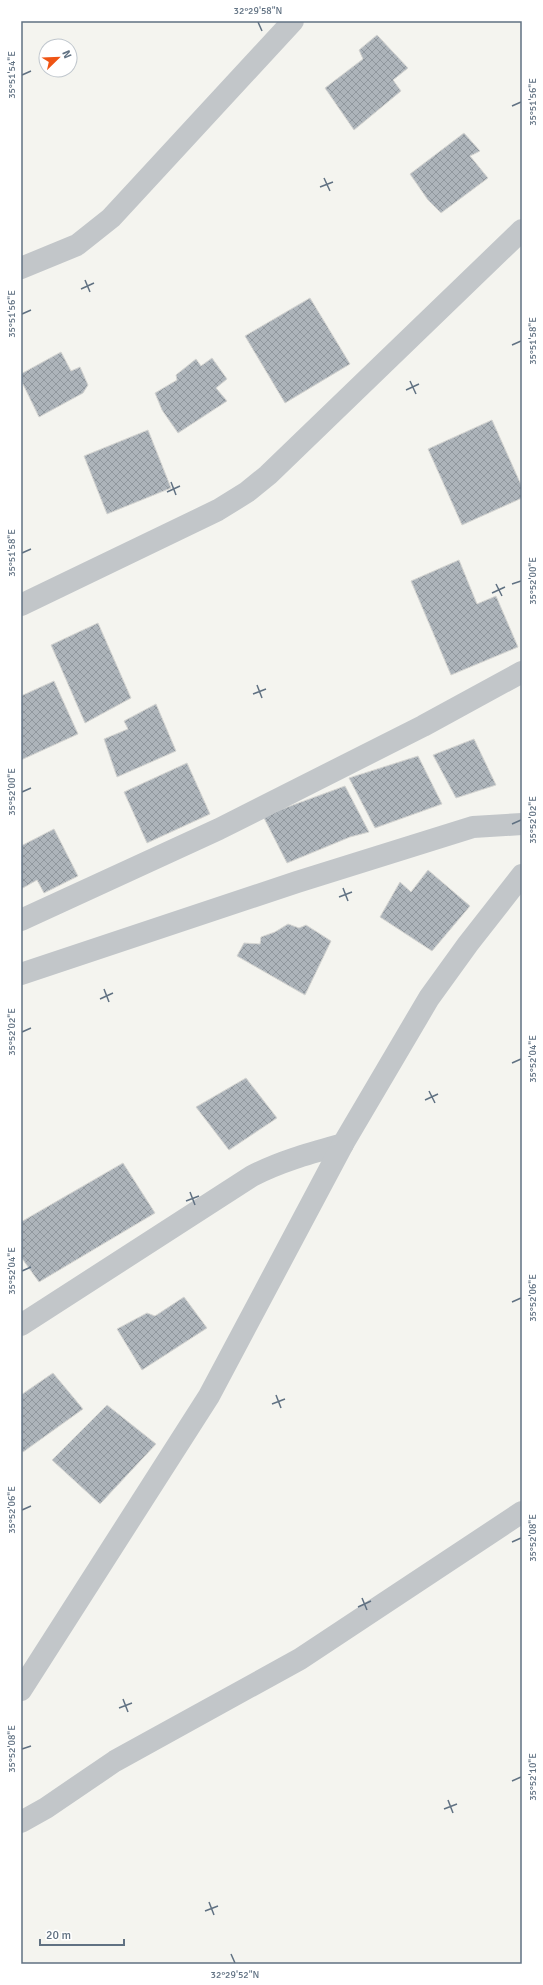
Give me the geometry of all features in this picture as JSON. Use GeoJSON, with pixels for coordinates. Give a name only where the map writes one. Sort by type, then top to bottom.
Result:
{"type":"FeatureCollection","features":[{"type":"Feature","properties":{"kind":"street"},"geometry":{"type":"LineString","coordinates":[[21,268],[77,245],[111,218],[293,21]]}},
{"type":"Feature","properties":{"kind":"street"},"geometry":{"type":"LineString","coordinates":[[21,605],[218,510],[247,492],[268,475],[522,230]]}},
{"type":"Feature","properties":{"kind":"street"},"geometry":{"type":"LineString","coordinates":[[21,920],[219,829],[423,726],[522,672]]}},
{"type":"Feature","properties":{"kind":"street"},"geometry":{"type":"LineString","coordinates":[[21,974],[304,879],[458,831],[473,827],[522,824]]}},
{"type":"Feature","properties":{"kind":"street"},"geometry":{"type":"LineString","coordinates":[[21,1690],[210,1396],[343,1144],[429,998],[468,944],[522,875]]}},
{"type":"Feature","properties":{"kind":"street"},"geometry":{"type":"LineString","coordinates":[[21,1325],[252,1176],[274,1164],[343,1144]]}},
{"type":"Feature","properties":{"kind":"street"},"geometry":{"type":"LineString","coordinates":[[21,1822],[46,1808],[115,1761],[300,1658],[522,1512]]}},
{"type":"Feature","properties":{"kind":"building"},"geometry":{"type":"Polygon","coordinates":[[[377,35],[408,68],[393,80],[401,91],[354,130],[325,88],[363,59],[359,50],[377,35]]]}},
{"type":"Feature","properties":{"kind":"building"},"geometry":{"type":"Polygon","coordinates":[[[464,133],[480,151],[470,156],[488,178],[441,213],[428,200],[410,174],[464,133]]]}},
{"type":"Feature","properties":{"kind":"building"},"geometry":{"type":"Polygon","coordinates":[[[310,298],[350,364],[285,403],[245,336],[310,298]]]}},
{"type":"Feature","properties":{"kind":"building"},"geometry":{"type":"Polygon","coordinates":[[[61,352],[71,371],[80,367],[88,385],[83,393],[39,417],[21,380],[21,374],[61,352]]]}},
{"type":"Feature","properties":{"kind":"building"},"geometry":{"type":"Polygon","coordinates":[[[212,358],[227,379],[216,388],[227,401],[178,433],[162,410],[155,393],[177,380],[176,375],[196,359],[201,366],[212,358]]]}},
{"type":"Feature","properties":{"kind":"building"},"geometry":{"type":"Polygon","coordinates":[[[492,420],[522,487],[522,498],[462,525],[428,449],[492,420]]]}},
{"type":"Feature","properties":{"kind":"building"},"geometry":{"type":"Polygon","coordinates":[[[148,430],[171,488],[107,514],[84,456],[148,430]]]}},
{"type":"Feature","properties":{"kind":"building"},"geometry":{"type":"Polygon","coordinates":[[[459,560],[477,604],[496,596],[518,647],[451,675],[411,581],[459,560]]]}},
{"type":"Feature","properties":{"kind":"building"},"geometry":{"type":"Polygon","coordinates":[[[98,623],[131,698],[85,723],[51,645],[98,623]]]}},
{"type":"Feature","properties":{"kind":"building"},"geometry":{"type":"Polygon","coordinates":[[[54,681],[78,734],[21,760],[21,696],[54,681]]]}},
{"type":"Feature","properties":{"kind":"building"},"geometry":{"type":"Polygon","coordinates":[[[156,704],[176,751],[117,777],[104,739],[128,729],[124,721],[156,704]]]}},
{"type":"Feature","properties":{"kind":"building"},"geometry":{"type":"Polygon","coordinates":[[[474,739],[496,785],[456,798],[433,755],[474,739]]]}},
{"type":"Feature","properties":{"kind":"building"},"geometry":{"type":"Polygon","coordinates":[[[418,756],[442,804],[375,828],[349,778],[418,756]]]}},
{"type":"Feature","properties":{"kind":"building"},"geometry":{"type":"Polygon","coordinates":[[[187,763],[210,814],[147,843],[124,792],[187,763]]]}},
{"type":"Feature","properties":{"kind":"building"},"geometry":{"type":"Polygon","coordinates":[[[345,786],[369,832],[350,837],[287,863],[263,816],[345,786]]]}},
{"type":"Feature","properties":{"kind":"building"},"geometry":{"type":"Polygon","coordinates":[[[54,829],[78,876],[44,893],[37,880],[21,889],[21,846],[54,829]]]}},
{"type":"Feature","properties":{"kind":"building"},"geometry":{"type":"Polygon","coordinates":[[[428,870],[470,906],[432,951],[380,917],[400,882],[411,892],[428,870]]]}},
{"type":"Feature","properties":{"kind":"building"},"geometry":{"type":"Polygon","coordinates":[[[288,924],[299,928],[306,925],[331,941],[305,995],[237,956],[244,943],[260,944],[261,937],[275,932],[288,924]]]}},
{"type":"Feature","properties":{"kind":"building"},"geometry":{"type":"Polygon","coordinates":[[[246,1078],[277,1118],[229,1150],[196,1107],[246,1078]]]}},
{"type":"Feature","properties":{"kind":"building"},"geometry":{"type":"Polygon","coordinates":[[[123,1163],[155,1213],[39,1282],[21,1257],[21,1222],[123,1163]]]}},
{"type":"Feature","properties":{"kind":"building"},"geometry":{"type":"Polygon","coordinates":[[[184,1297],[207,1328],[142,1370],[117,1329],[147,1313],[155,1316],[184,1297]]]}},
{"type":"Feature","properties":{"kind":"building"},"geometry":{"type":"Polygon","coordinates":[[[53,1373],[83,1409],[23,1452],[21,1450],[21,1395],[53,1373]]]}},
{"type":"Feature","properties":{"kind":"building"},"geometry":{"type":"Polygon","coordinates":[[[107,1405],[156,1444],[100,1504],[52,1460],[107,1405]]]}}]}
